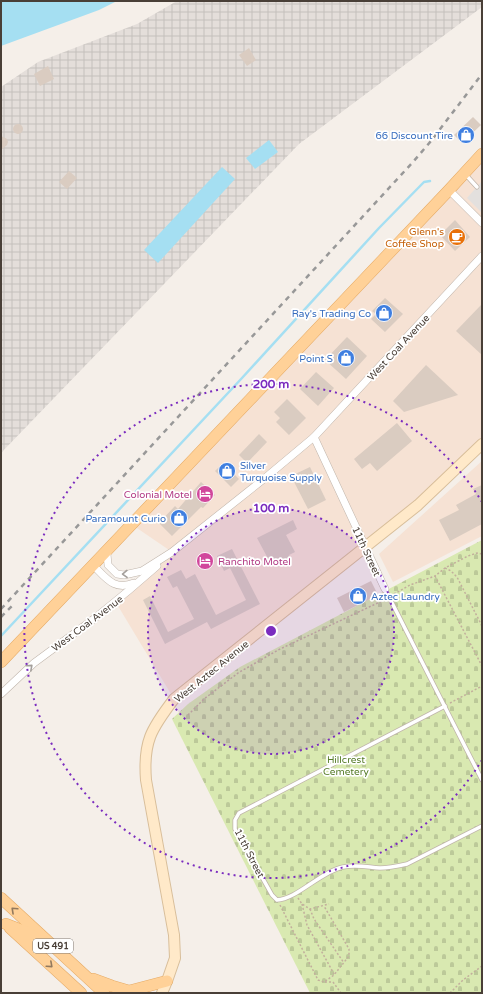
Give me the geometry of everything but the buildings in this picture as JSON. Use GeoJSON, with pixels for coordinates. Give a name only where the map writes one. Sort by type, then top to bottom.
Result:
{"type":"FeatureCollection","features":[{"type":"Feature","properties":{"kind":"main road"},"geometry":{"type":"LineString","coordinates":[[1,662],[482,154]]}},
{"type":"Feature","properties":{"kind":"main road","name":"West Aztec Avenue"},"geometry":{"type":"LineString","coordinates":[[167,981],[175,958],[174,935],[146,780],[144,759],[149,739],[157,721],[174,699],[418,505],[482,444]]}},
{"type":"Feature","properties":{"kind":"main road","name":"US 491"},"geometry":{"type":"LineString","coordinates":[[1,898],[104,993]]}},
{"type":"Feature","properties":{"kind":"main road"},"geometry":{"type":"LineString","coordinates":[[3,922],[29,933],[95,993]]}},
{"type":"Feature","properties":{"kind":"main road","name":"US 491"},"geometry":{"type":"LineString","coordinates":[[3,922],[81,993]]}},
{"type":"Feature","properties":{"kind":"main road"},"geometry":{"type":"LineString","coordinates":[[86,977],[129,991],[167,981]]}},
{"type":"Feature","properties":{"kind":"main road"},"geometry":{"type":"LineString","coordinates":[[163,993],[167,981]]}},
{"type":"Feature","properties":{"kind":"street"},"geometry":{"type":"LineString","coordinates":[[449,190],[482,223]]}},
{"type":"Feature","properties":{"kind":"street","name":"West Coal Avenue"},"geometry":{"type":"LineString","coordinates":[[1,694],[34,663],[95,618],[172,552],[314,437],[482,256]]}},
{"type":"Feature","properties":{"kind":"street","name":"11th Street"},"geometry":{"type":"LineString","coordinates":[[314,437],[385,589]]}},
{"type":"Feature","properties":{"kind":"street"},"geometry":{"type":"LineString","coordinates":[[111,546],[107,554],[108,565],[117,574],[124,575],[142,571],[172,552]]}},
{"type":"Feature","properties":{"kind":"street"},"geometry":{"type":"LineString","coordinates":[[93,565],[116,586],[127,586],[140,580]]}},
{"type":"Feature","properties":{"kind":"lane"},"geometry":{"type":"LineString","coordinates":[[464,173],[477,187]]}},
{"type":"Feature","properties":{"kind":"lane","name":"11th Street"},"geometry":{"type":"LineString","coordinates":[[385,589],[482,780]]}},
{"type":"Feature","properties":{"kind":"lane","name":"11th Street"},"geometry":{"type":"LineString","coordinates":[[277,900],[272,895],[235,829],[235,820],[239,813],[445,706]]}},
{"type":"Feature","properties":{"kind":"lane"},"geometry":{"type":"LineString","coordinates":[[277,900],[283,900],[323,874],[342,867],[359,865],[380,868],[395,867],[407,864],[482,826]]}},
{"type":"Feature","properties":{"kind":"path"},"geometry":{"type":"LineString","coordinates":[[188,716],[204,699],[238,673],[278,650],[389,597],[410,585],[436,576],[445,568],[468,556],[477,553],[482,554]]}},
{"type":"Feature","properties":{"kind":"path"},"geometry":{"type":"LineString","coordinates":[[445,568],[457,577],[482,626]]}},
{"type":"Feature","properties":{"kind":"path"},"geometry":{"type":"LineString","coordinates":[[436,576],[482,666]]}},
{"type":"Feature","properties":{"kind":"path"},"geometry":{"type":"LineString","coordinates":[[445,706],[482,686]]}},
{"type":"Feature","properties":{"kind":"path"},"geometry":{"type":"LineString","coordinates":[[296,892],[302,904],[307,925],[334,975]]}},
{"type":"Feature","properties":{"kind":"path"},"geometry":{"type":"LineString","coordinates":[[277,900],[283,909],[318,980],[333,982],[341,993]]}},
{"type":"Feature","properties":{"kind":"path"},"geometry":{"type":"LineString","coordinates":[[302,904],[310,909],[314,919],[344,963]]}},
{"type":"Feature","properties":{"kind":"path"},"geometry":{"type":"LineString","coordinates":[[310,909],[329,904]]}},
{"type":"Feature","properties":{"kind":"path"},"geometry":{"type":"LineString","coordinates":[[324,906],[349,949],[349,956],[334,975],[324,982]]}},
{"type":"Feature","properties":{"kind":"path"},"geometry":{"type":"LineString","coordinates":[[450,993],[463,980],[482,966]]}},
{"type":"Feature","properties":{"kind":"shaded area"},"geometry":{"type":"Polygon","coordinates":[[[177,1],[482,1],[482,7],[299,144],[1,453],[1,87],[38,62],[137,24],[177,1]]]}},
{"type":"Feature","properties":{"kind":"shaded area"},"geometry":{"type":"Polygon","coordinates":[[[482,154],[482,444],[418,505],[174,699],[115,601],[265,478],[172,552],[131,524],[482,154]]]}},
{"type":"Feature","properties":{"kind":"shaded area"},"geometry":{"type":"Polygon","coordinates":[[[482,181],[482,213],[467,198],[482,181]]]}},
{"type":"Feature","properties":{"kind":"shaded area"},"geometry":{"type":"Polygon","coordinates":[[[482,461],[482,536],[393,582],[379,554],[482,461]]]}},
{"type":"Feature","properties":{"kind":"green space","name":"Hillcrest Cemetery"},"geometry":{"type":"Polygon","coordinates":[[[482,540],[482,993],[310,993],[172,719],[188,704],[240,667],[482,540]]]}},
{"type":"Feature","properties":{"kind":"water"},"geometry":{"type":"Polygon","coordinates":[[[1,1],[117,1],[99,10],[1,46],[1,1]]]}},
{"type":"Feature","properties":{"kind":"water"},"geometry":{"type":"Polygon","coordinates":[[[269,140],[278,152],[255,169],[246,158],[269,140]]]}},
{"type":"Feature","properties":{"kind":"water"},"geometry":{"type":"Polygon","coordinates":[[[222,167],[235,179],[158,263],[144,250],[222,167]]]}},
{"type":"Feature","properties":{"kind":"waterway"},"geometry":{"type":"LineString","coordinates":[[1,636],[242,378],[379,228],[424,182],[430,181]]}},
{"type":"Feature","properties":{"kind":"railway"},"geometry":{"type":"LineString","coordinates":[[1,609],[413,162],[431,141],[482,74]]}},
{"type":"Feature","properties":{"kind":"railway"},"geometry":{"type":"LineString","coordinates":[[1,617],[12,606]]}},
{"type":"Feature","properties":{"kind":"place","name":"66 Discount Tire"},"geometry":{"type":"Point","coordinates":[466,135]}},
{"type":"Feature","properties":{"kind":"place","name":"Glenn's Coffee Shop"},"geometry":{"type":"Point","coordinates":[457,237]}},
{"type":"Feature","properties":{"kind":"place","name":"Ray's Trading Co"},"geometry":{"type":"Point","coordinates":[384,313]}},
{"type":"Feature","properties":{"kind":"place","name":"Point S"},"geometry":{"type":"Point","coordinates":[346,358]}},
{"type":"Feature","properties":{"kind":"place","name":"Silver Turquoise Supply"},"geometry":{"type":"Point","coordinates":[227,471]}},
{"type":"Feature","properties":{"kind":"place","name":"Colonial Motel"},"geometry":{"type":"Point","coordinates":[205,494]}},
{"type":"Feature","properties":{"kind":"place","name":"Paramount Curio"},"geometry":{"type":"Point","coordinates":[179,518]}},
{"type":"Feature","properties":{"kind":"place","name":"Ranchito Motel"},"geometry":{"type":"Point","coordinates":[205,561]}},
{"type":"Feature","properties":{"kind":"place","name":"Aztec Laundry"},"geometry":{"type":"Point","coordinates":[358,596]}}]}
